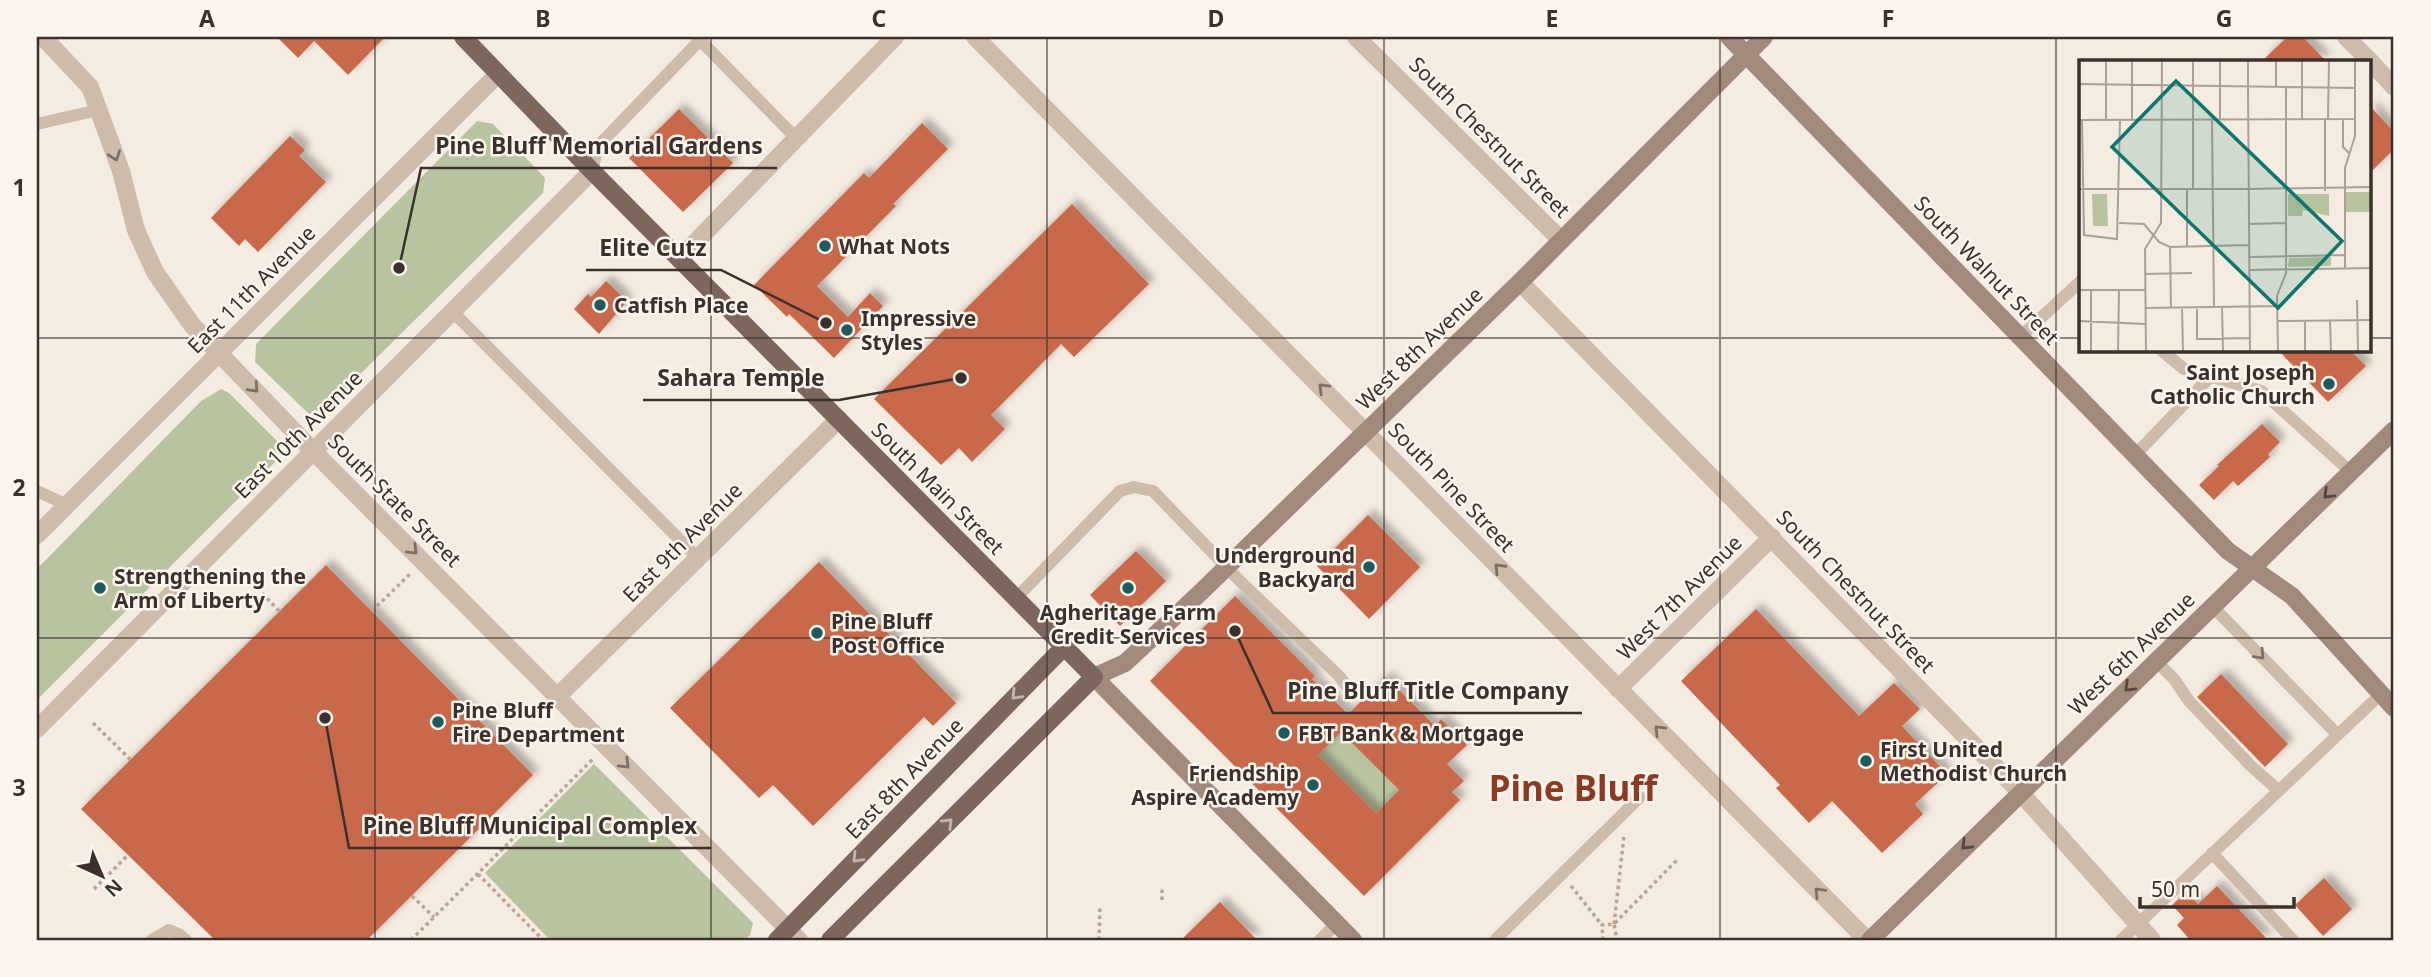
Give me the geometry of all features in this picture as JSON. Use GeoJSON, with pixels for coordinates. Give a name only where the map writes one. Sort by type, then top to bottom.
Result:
{"type":"FeatureCollection","features":[{"type":"Feature","properties":{"kind":"main road","name":"South Main Street"},"geometry":{"type":"LineString","coordinates":[[463,37],[592,171],[1094,677]]}},
{"type":"Feature","properties":{"kind":"main road","name":"East 8th Avenue"},"geometry":{"type":"LineString","coordinates":[[788,936],[1064,647]]}},
{"type":"Feature","properties":{"kind":"main road"},"geometry":{"type":"LineString","coordinates":[[830,940],[1094,677]]}},
{"type":"Feature","properties":{"kind":"street","name":"South State Street"},"geometry":{"type":"LineString","coordinates":[[43,37],[90,87],[121,171],[136,230],[155,272],[192,325],[314,452],[558,696],[788,936]]}},
{"type":"Feature","properties":{"kind":"street"},"geometry":{"type":"LineString","coordinates":[[679,259],[895,37]]}},
{"type":"Feature","properties":{"kind":"street","name":"South Pine Street"},"geometry":{"type":"LineString","coordinates":[[975,37],[1869,940]]}},
{"type":"Feature","properties":{"kind":"street","name":"South Chestnut Street"},"geometry":{"type":"LineString","coordinates":[[1356,37],[1562,240]]}},
{"type":"Feature","properties":{"kind":"street","name":"South Walnut Street"},"geometry":{"type":"LineString","coordinates":[[1730,37],[2228,551],[2292,596],[2388,696]]}},
{"type":"Feature","properties":{"kind":"street","name":"West 8th Avenue"},"geometry":{"type":"LineString","coordinates":[[1094,677],[1125,663],[1227,567],[1520,282],[1764,37]]}},
{"type":"Feature","properties":{"kind":"street"},"geometry":{"type":"LineString","coordinates":[[2346,37],[2369,60]]}},
{"type":"Feature","properties":{"kind":"street"},"geometry":{"type":"LineString","coordinates":[[2372,63],[2394,87]]}},
{"type":"Feature","properties":{"kind":"street","name":"East 11th Avenue"},"geometry":{"type":"LineString","coordinates":[[37,535],[498,74]]}},
{"type":"Feature","properties":{"kind":"street","name":"East 10th Avenue"},"geometry":{"type":"LineString","coordinates":[[37,729],[592,171]]}},
{"type":"Feature","properties":{"kind":"street","name":"South Chestnut Street"},"geometry":{"type":"LineString","coordinates":[[1520,282],[2020,792],[2152,940]]}},
{"type":"Feature","properties":{"kind":"street","name":"East 9th Avenue"},"geometry":{"type":"LineString","coordinates":[[558,696],[838,419]]}},
{"type":"Feature","properties":{"kind":"street","name":"West 6th Avenue"},"geometry":{"type":"LineString","coordinates":[[1869,940],[2394,430]]}},
{"type":"Feature","properties":{"kind":"street","name":"West 7th Avenue"},"geometry":{"type":"LineString","coordinates":[[1618,689],[1772,537]]}},
{"type":"Feature","properties":{"kind":"street","name":"South Main Street"},"geometry":{"type":"LineString","coordinates":[[1094,677],[1353,940]]}},
{"type":"Feature","properties":{"kind":"lane"},"geometry":{"type":"LineString","coordinates":[[592,171],[598,146],[700,38],[796,138]]}},
{"type":"Feature","properties":{"kind":"lane"},"geometry":{"type":"LineString","coordinates":[[37,124],[98,110]]}},
{"type":"Feature","properties":{"kind":"lane"},"geometry":{"type":"LineString","coordinates":[[2020,337],[2079,283]]}},
{"type":"Feature","properties":{"kind":"lane"},"geometry":{"type":"LineString","coordinates":[[452,311],[698,558]]}},
{"type":"Feature","properties":{"kind":"lane"},"geometry":{"type":"LineString","coordinates":[[2163,352],[2184,369],[2261,391],[2351,472]]}},
{"type":"Feature","properties":{"kind":"lane"},"geometry":{"type":"LineString","coordinates":[[2135,455],[2209,377]]}},
{"type":"Feature","properties":{"kind":"lane"},"geometry":{"type":"LineString","coordinates":[[1016,598],[1120,491],[1134,487],[1153,491],[1349,689]]}},
{"type":"Feature","properties":{"kind":"lane"},"geometry":{"type":"LineString","coordinates":[[37,491],[67,505]]}},
{"type":"Feature","properties":{"kind":"lane"},"geometry":{"type":"LineString","coordinates":[[2212,606],[2337,734]]}},
{"type":"Feature","properties":{"kind":"lane"},"geometry":{"type":"LineString","coordinates":[[2156,660],[2174,679],[2189,701],[2251,766],[2278,790]]}},
{"type":"Feature","properties":{"kind":"lane"},"geometry":{"type":"LineString","coordinates":[[2121,940],[2337,734],[2388,696]]}},
{"type":"Feature","properties":{"kind":"lane"},"geometry":{"type":"LineString","coordinates":[[1495,940],[1640,797]]}},
{"type":"Feature","properties":{"kind":"lane"},"geometry":{"type":"LineString","coordinates":[[2213,853],[2293,940]]}},
{"type":"Feature","properties":{"kind":"lane"},"geometry":{"type":"LineString","coordinates":[[1320,940],[1337,923]]}},
{"type":"Feature","properties":{"kind":"lane"},"geometry":{"type":"LineString","coordinates":[[152,940],[169,930],[180,934],[186,940]]}},
{"type":"Feature","properties":{"kind":"path"},"geometry":{"type":"LineString","coordinates":[[372,611],[412,572]]}},
{"type":"Feature","properties":{"kind":"path"},"geometry":{"type":"LineString","coordinates":[[243,573],[279,611]]}},
{"type":"Feature","properties":{"kind":"path"},"geometry":{"type":"LineString","coordinates":[[93,723],[131,760]]}},
{"type":"Feature","properties":{"kind":"path"},"geometry":{"type":"LineString","coordinates":[[411,940],[596,757]]}},
{"type":"Feature","properties":{"kind":"path"},"geometry":{"type":"LineString","coordinates":[[1617,940],[1614,924],[1624,831]]}},
{"type":"Feature","properties":{"kind":"path"},"geometry":{"type":"LineString","coordinates":[[94,889],[128,855]]}},
{"type":"Feature","properties":{"kind":"path"},"geometry":{"type":"LineString","coordinates":[[1602,925],[1614,924],[1677,860]]}},
{"type":"Feature","properties":{"kind":"path"},"geometry":{"type":"LineString","coordinates":[[478,874],[543,940]]}},
{"type":"Feature","properties":{"kind":"path"},"geometry":{"type":"LineString","coordinates":[[1570,884],[1602,925],[1603,940]]}},
{"type":"Feature","properties":{"kind":"path"},"geometry":{"type":"LineString","coordinates":[[1162,888],[1162,900]]}},
{"type":"Feature","properties":{"kind":"path"},"geometry":{"type":"LineString","coordinates":[[412,896],[434,917]]}},
{"type":"Feature","properties":{"kind":"path"},"geometry":{"type":"LineString","coordinates":[[1099,940],[1100,905]]}},
{"type":"Feature","properties":{"kind":"green space"},"geometry":{"type":"Polygon","coordinates":[[[477,121],[493,124],[545,178],[543,193],[324,410],[312,417],[255,362],[256,344],[477,121]]]}},
{"type":"Feature","properties":{"kind":"green space"},"geometry":{"type":"Polygon","coordinates":[[[221,389],[229,393],[280,444],[277,460],[37,700],[37,569],[201,401],[221,389]]]}},
{"type":"Feature","properties":{"kind":"green space"},"geometry":{"type":"Polygon","coordinates":[[[1341,732],[1399,790],[1376,813],[1318,755],[1341,732]]]}},
{"type":"Feature","properties":{"kind":"green space"},"geometry":{"type":"Polygon","coordinates":[[[594,764],[753,923],[750,935],[745,940],[550,940],[485,873],[594,764]]]}},
{"type":"Feature","properties":{"kind":"building"},"geometry":{"type":"Polygon","coordinates":[[[277,37],[385,37],[348,75],[314,41],[298,58],[277,37]]]}},
{"type":"Feature","properties":{"kind":"building"},"geometry":{"type":"Polygon","coordinates":[[[2287,37],[2303,37],[2325,60],[2263,60],[2287,37]]]}},
{"type":"Feature","properties":{"kind":"building"},"geometry":{"type":"Polygon","coordinates":[[[2372,108],[2394,132],[2394,149],[2372,171],[2372,108]]]}},
{"type":"Feature","properties":{"kind":"building"},"geometry":{"type":"Polygon","coordinates":[[[679,109],[733,163],[683,212],[629,158],[679,109]]]}},
{"type":"Feature","properties":{"kind":"building","name":"What Nots"},"geometry":{"type":"Polygon","coordinates":[[[922,123],[948,149],[817,286],[848,317],[870,293],[883,306],[834,358],[789,314],[787,317],[754,285],[864,173],[869,178],[922,123]]]}},
{"type":"Feature","properties":{"kind":"building"},"geometry":{"type":"Polygon","coordinates":[[[290,136],[305,150],[299,156],[326,182],[258,252],[245,239],[239,246],[211,218],[290,136]]]}},
{"type":"Feature","properties":{"kind":"building"},"geometry":{"type":"Polygon","coordinates":[[[1072,204],[1149,284],[1074,357],[1061,344],[991,415],[1005,429],[972,462],[959,448],[941,465],[874,399],[1072,204]]]}},
{"type":"Feature","properties":{"kind":"building","name":"Catfish Place"},"geometry":{"type":"Polygon","coordinates":[[[606,281],[627,301],[599,334],[574,309],[588,294],[591,297],[606,281]]]}},
{"type":"Feature","properties":{"kind":"building","name":"Saint Joseph Catholic Church"},"geometry":{"type":"Polygon","coordinates":[[[2280,352],[2352,352],[2366,366],[2328,402],[2280,352]]]}},
{"type":"Feature","properties":{"kind":"building"},"geometry":{"type":"Polygon","coordinates":[[[2262,424],[2280,442],[2268,454],[2270,457],[2238,486],[2233,481],[2214,500],[2199,485],[2262,424]]]}},
{"type":"Feature","properties":{"kind":"building","name":"Underground Backyard"},"geometry":{"type":"Polygon","coordinates":[[[1368,515],[1420,567],[1369,619],[1317,566],[1368,515]]]}},
{"type":"Feature","properties":{"kind":"building","name":"Agheritage Farm Credit Services"},"geometry":{"type":"Polygon","coordinates":[[[1136,551],[1166,581],[1120,626],[1090,595],[1136,551]]]}},
{"type":"Feature","properties":{"kind":"building","name":"Pine Bluff Post Office"},"geometry":{"type":"Polygon","coordinates":[[[819,562],[956,703],[933,726],[924,717],[813,826],[773,785],[759,798],[670,708],[819,562]]]}},
{"type":"Feature","properties":{"kind":"building"},"geometry":{"type":"Polygon","coordinates":[[[326,565],[533,775],[367,940],[215,940],[81,809],[326,565]]]}},
{"type":"Feature","properties":{"kind":"building"},"geometry":{"type":"Polygon","coordinates":[[[1235,596],[1315,676],[1312,679],[1348,714],[1386,677],[1435,726],[1441,719],[1467,745],[1447,764],[1464,781],[1452,792],[1460,800],[1364,896],[1150,681],[1235,596]],[[1341,732],[1318,755],[1376,813],[1399,790],[1341,732]]]}},
{"type":"Feature","properties":{"kind":"building"},"geometry":{"type":"Polygon","coordinates":[[[1756,609],[1859,716],[1894,683],[1920,709],[1902,726],[1947,774],[1915,804],[1923,814],[1882,853],[1832,801],[1809,823],[1776,788],[1780,785],[1681,681],[1756,609]]]}},
{"type":"Feature","properties":{"kind":"building"},"geometry":{"type":"Polygon","coordinates":[[[2221,674],[2288,744],[2265,767],[2197,697],[2221,674]]]}},
{"type":"Feature","properties":{"kind":"building"},"geometry":{"type":"Polygon","coordinates":[[[2324,878],[2352,909],[2323,936],[2295,905],[2324,878]]]}},
{"type":"Feature","properties":{"kind":"building"},"geometry":{"type":"Polygon","coordinates":[[[2217,886],[2268,940],[2190,940],[2177,925],[2184,918],[2172,905],[2186,892],[2198,904],[2217,886]]]}},
{"type":"Feature","properties":{"kind":"building"},"geometry":{"type":"Polygon","coordinates":[[[1220,902],[1257,940],[1181,940],[1220,902]]]}},
{"type":"Feature","properties":{"kind":"place","name":"What Nots"},"geometry":{"type":"Point","coordinates":[825,246]}},
{"type":"Feature","properties":{"kind":"place","name":"Pine Bluff Memorial Gardens"},"geometry":{"type":"Point","coordinates":[399,268]}},
{"type":"Feature","properties":{"kind":"place","name":"Catfish Place"},"geometry":{"type":"Point","coordinates":[600,305]}},
{"type":"Feature","properties":{"kind":"place","name":"Elite Cutz"},"geometry":{"type":"Point","coordinates":[826,323]}},
{"type":"Feature","properties":{"kind":"place","name":"Impressive Styles"},"geometry":{"type":"Point","coordinates":[847,330]}},
{"type":"Feature","properties":{"kind":"place","name":"Sahara Temple"},"geometry":{"type":"Point","coordinates":[961,378]}},
{"type":"Feature","properties":{"kind":"place","name":"Saint Joseph Catholic Church"},"geometry":{"type":"Point","coordinates":[2329,384]}},
{"type":"Feature","properties":{"kind":"place","name":"Underground Backyard"},"geometry":{"type":"Point","coordinates":[1369,567]}},
{"type":"Feature","properties":{"kind":"place","name":"Strengthening the Arm of Liberty"},"geometry":{"type":"Point","coordinates":[100,588]}},
{"type":"Feature","properties":{"kind":"place","name":"Agheritage Farm Credit Services"},"geometry":{"type":"Point","coordinates":[1128,588]}},
{"type":"Feature","properties":{"kind":"place","name":"Pine Bluff Title Company"},"geometry":{"type":"Point","coordinates":[1235,631]}},
{"type":"Feature","properties":{"kind":"place","name":"Pine Bluff Post Office"},"geometry":{"type":"Point","coordinates":[817,633]}},
{"type":"Feature","properties":{"kind":"place","name":"Pine Bluff Municipal Complex"},"geometry":{"type":"Point","coordinates":[325,718]}},
{"type":"Feature","properties":{"kind":"place","name":"Pine Bluff Fire Department"},"geometry":{"type":"Point","coordinates":[438,722]}},
{"type":"Feature","properties":{"kind":"place","name":"FBT Bank & Mortgage"},"geometry":{"type":"Point","coordinates":[1284,733]}},
{"type":"Feature","properties":{"kind":"place","name":"First United Methodist Church"},"geometry":{"type":"Point","coordinates":[1866,761]}},
{"type":"Feature","properties":{"kind":"place","name":"Friendship Aspire Academy"},"geometry":{"type":"Point","coordinates":[1313,785]}},
{"type":"Feature","properties":{"kind":"district","name":"Pine Bluff"},"geometry":{"type":"Point","coordinates":[1573,787]}}]}
